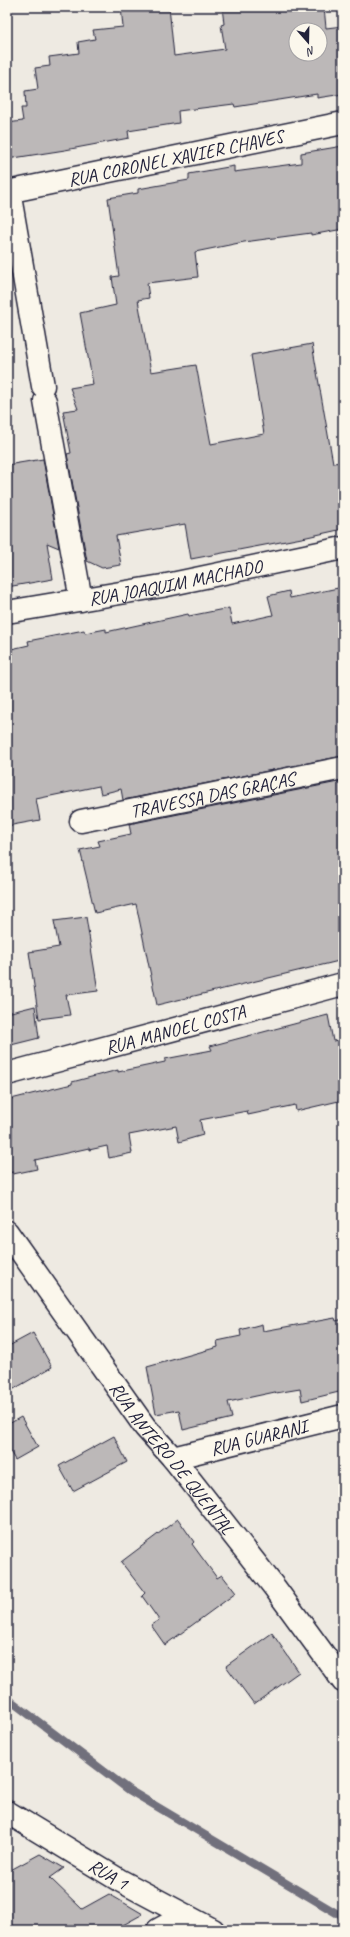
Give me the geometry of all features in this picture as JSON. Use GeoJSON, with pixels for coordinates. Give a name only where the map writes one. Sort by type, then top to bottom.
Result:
{"type":"FeatureCollection","features":[{"type":"Feature","properties":{"kind":"street","name":"RUA CORONEL XAVIER CHAVES"},"geometry":{"type":"LineString","coordinates":[[8,192],[343,123]]}},
{"type":"Feature","properties":{"kind":"street"},"geometry":{"type":"LineString","coordinates":[[8,192],[81,600]]}},
{"type":"Feature","properties":{"kind":"street","name":"RUA JOAQUIM MACHADO"},"geometry":{"type":"LineString","coordinates":[[7,612],[162,586],[343,548]]}},
{"type":"Feature","properties":{"kind":"street","name":"TRAVESSA DAS GRAÇAS"},"geometry":{"type":"LineString","coordinates":[[81,821],[343,768]]}},
{"type":"Feature","properties":{"kind":"street","name":"RUA MANOEL COSTA"},"geometry":{"type":"LineString","coordinates":[[7,1074],[343,984]]}},
{"type":"Feature","properties":{"kind":"street","name":"RUA ANTERO DE QUENTAL"},"geometry":{"type":"LineString","coordinates":[[7,1232],[145,1427],[173,1458],[340,1673]]}},
{"type":"Feature","properties":{"kind":"street","name":"RUA GUARANI"},"geometry":{"type":"LineString","coordinates":[[173,1458],[343,1416]]}},
{"type":"Feature","properties":{"kind":"street","name":"RUA 1"},"geometry":{"type":"LineString","coordinates":[[7,1812],[119,1880],[184,1916],[213,1930]]}},
{"type":"Feature","properties":{"kind":"street"},"geometry":{"type":"LineString","coordinates":[[158,1930],[184,1916]]}},
{"type":"Feature","properties":{"kind":"building"},"geometry":{"type":"Polygon","coordinates":[[[121,7],[169,7],[174,56],[225,49],[221,25],[224,24],[222,7],[324,7],[325,22],[288,22],[288,62],[328,62],[328,28],[343,26],[343,94],[317,98],[317,94],[235,107],[234,104],[178,111],[179,123],[128,131],[129,138],[7,159],[7,123],[23,121],[21,108],[26,108],[25,91],[38,89],[35,68],[50,66],[49,57],[79,53],[78,42],[95,39],[93,30],[123,27],[121,7]]]}},
{"type":"Feature","properties":{"kind":"building"},"geometry":{"type":"Polygon","coordinates":[[[343,146],[343,229],[311,235],[311,233],[244,242],[195,252],[198,277],[147,283],[149,298],[138,300],[151,372],[196,365],[211,444],[264,434],[251,355],[312,344],[333,463],[343,462],[343,529],[191,559],[185,524],[116,536],[121,565],[102,568],[87,561],[67,454],[71,453],[63,411],[78,409],[70,388],[93,384],[80,313],[116,305],[112,277],[119,276],[108,198],[138,193],[138,189],[189,180],[189,174],[234,166],[234,172],[301,163],[301,153],[343,146]]]}},
{"type":"Feature","properties":{"kind":"building"},"geometry":{"type":"Polygon","coordinates":[[[43,459],[59,548],[47,543],[53,579],[7,587],[7,465],[43,459]]]}},
{"type":"Feature","properties":{"kind":"building"},"geometry":{"type":"Polygon","coordinates":[[[343,587],[343,756],[123,800],[121,789],[101,794],[99,786],[36,799],[40,820],[7,826],[7,650],[29,645],[28,641],[84,630],[85,633],[106,629],[106,632],[188,614],[189,616],[229,608],[232,624],[273,615],[268,596],[289,591],[290,598],[343,587]]]}},
{"type":"Feature","properties":{"kind":"building"},"geometry":{"type":"Polygon","coordinates":[[[343,781],[343,960],[157,1005],[136,904],[95,913],[80,850],[100,846],[98,841],[131,834],[129,824],[343,781]]]}},
{"type":"Feature","properties":{"kind":"building"},"geometry":{"type":"Polygon","coordinates":[[[86,917],[98,991],[66,995],[70,1015],[39,1019],[29,952],[59,947],[54,921],[86,917]]]}},
{"type":"Feature","properties":{"kind":"building"},"geometry":{"type":"Polygon","coordinates":[[[35,1006],[39,1038],[7,1046],[7,1013],[35,1006]]]}},
{"type":"Feature","properties":{"kind":"building"},"geometry":{"type":"Polygon","coordinates":[[[328,1015],[333,1041],[343,1039],[343,1100],[296,1111],[295,1105],[248,1115],[247,1111],[200,1120],[203,1135],[179,1142],[176,1126],[129,1135],[132,1153],[109,1158],[107,1146],[89,1150],[89,1148],[35,1160],[37,1169],[13,1174],[13,1172],[7,1173],[7,1100],[72,1084],[72,1082],[118,1070],[118,1072],[165,1062],[165,1059],[212,1050],[210,1046],[328,1015]]]}},
{"type":"Feature","properties":{"kind":"building"},"geometry":{"type":"Polygon","coordinates":[[[335,1318],[336,1321],[343,1319],[343,1391],[302,1401],[300,1389],[275,1392],[228,1402],[232,1418],[183,1430],[179,1410],[156,1414],[147,1367],[218,1347],[217,1341],[241,1336],[240,1330],[262,1324],[263,1331],[335,1318]]]}},
{"type":"Feature","properties":{"kind":"building"},"geometry":{"type":"Polygon","coordinates":[[[33,1333],[52,1367],[7,1393],[7,1347],[33,1333]]]}},
{"type":"Feature","properties":{"kind":"building"},"geometry":{"type":"Polygon","coordinates":[[[21,1417],[38,1447],[15,1460],[7,1446],[7,1425],[21,1417]]]}},
{"type":"Feature","properties":{"kind":"building"},"geometry":{"type":"Polygon","coordinates":[[[114,1436],[127,1462],[73,1491],[59,1466],[114,1436]]]}},
{"type":"Feature","properties":{"kind":"building"},"geometry":{"type":"Polygon","coordinates":[[[178,1519],[194,1542],[192,1544],[217,1578],[222,1575],[236,1593],[165,1645],[151,1625],[159,1620],[142,1596],[145,1593],[121,1562],[178,1519]]]}},
{"type":"Feature","properties":{"kind":"building"},"geometry":{"type":"Polygon","coordinates":[[[272,1633],[299,1672],[254,1704],[226,1666],[272,1633]]]}},
{"type":"Feature","properties":{"kind":"building"},"geometry":{"type":"Polygon","coordinates":[[[40,1854],[64,1868],[50,1878],[82,1909],[109,1894],[143,1914],[114,1930],[7,1930],[7,1872],[40,1854]]]}},
{"type":"Feature","properties":{"kind":"waterway"},"geometry":{"type":"LineString","coordinates":[[7,1698],[129,1790],[343,1917]]}}]}
